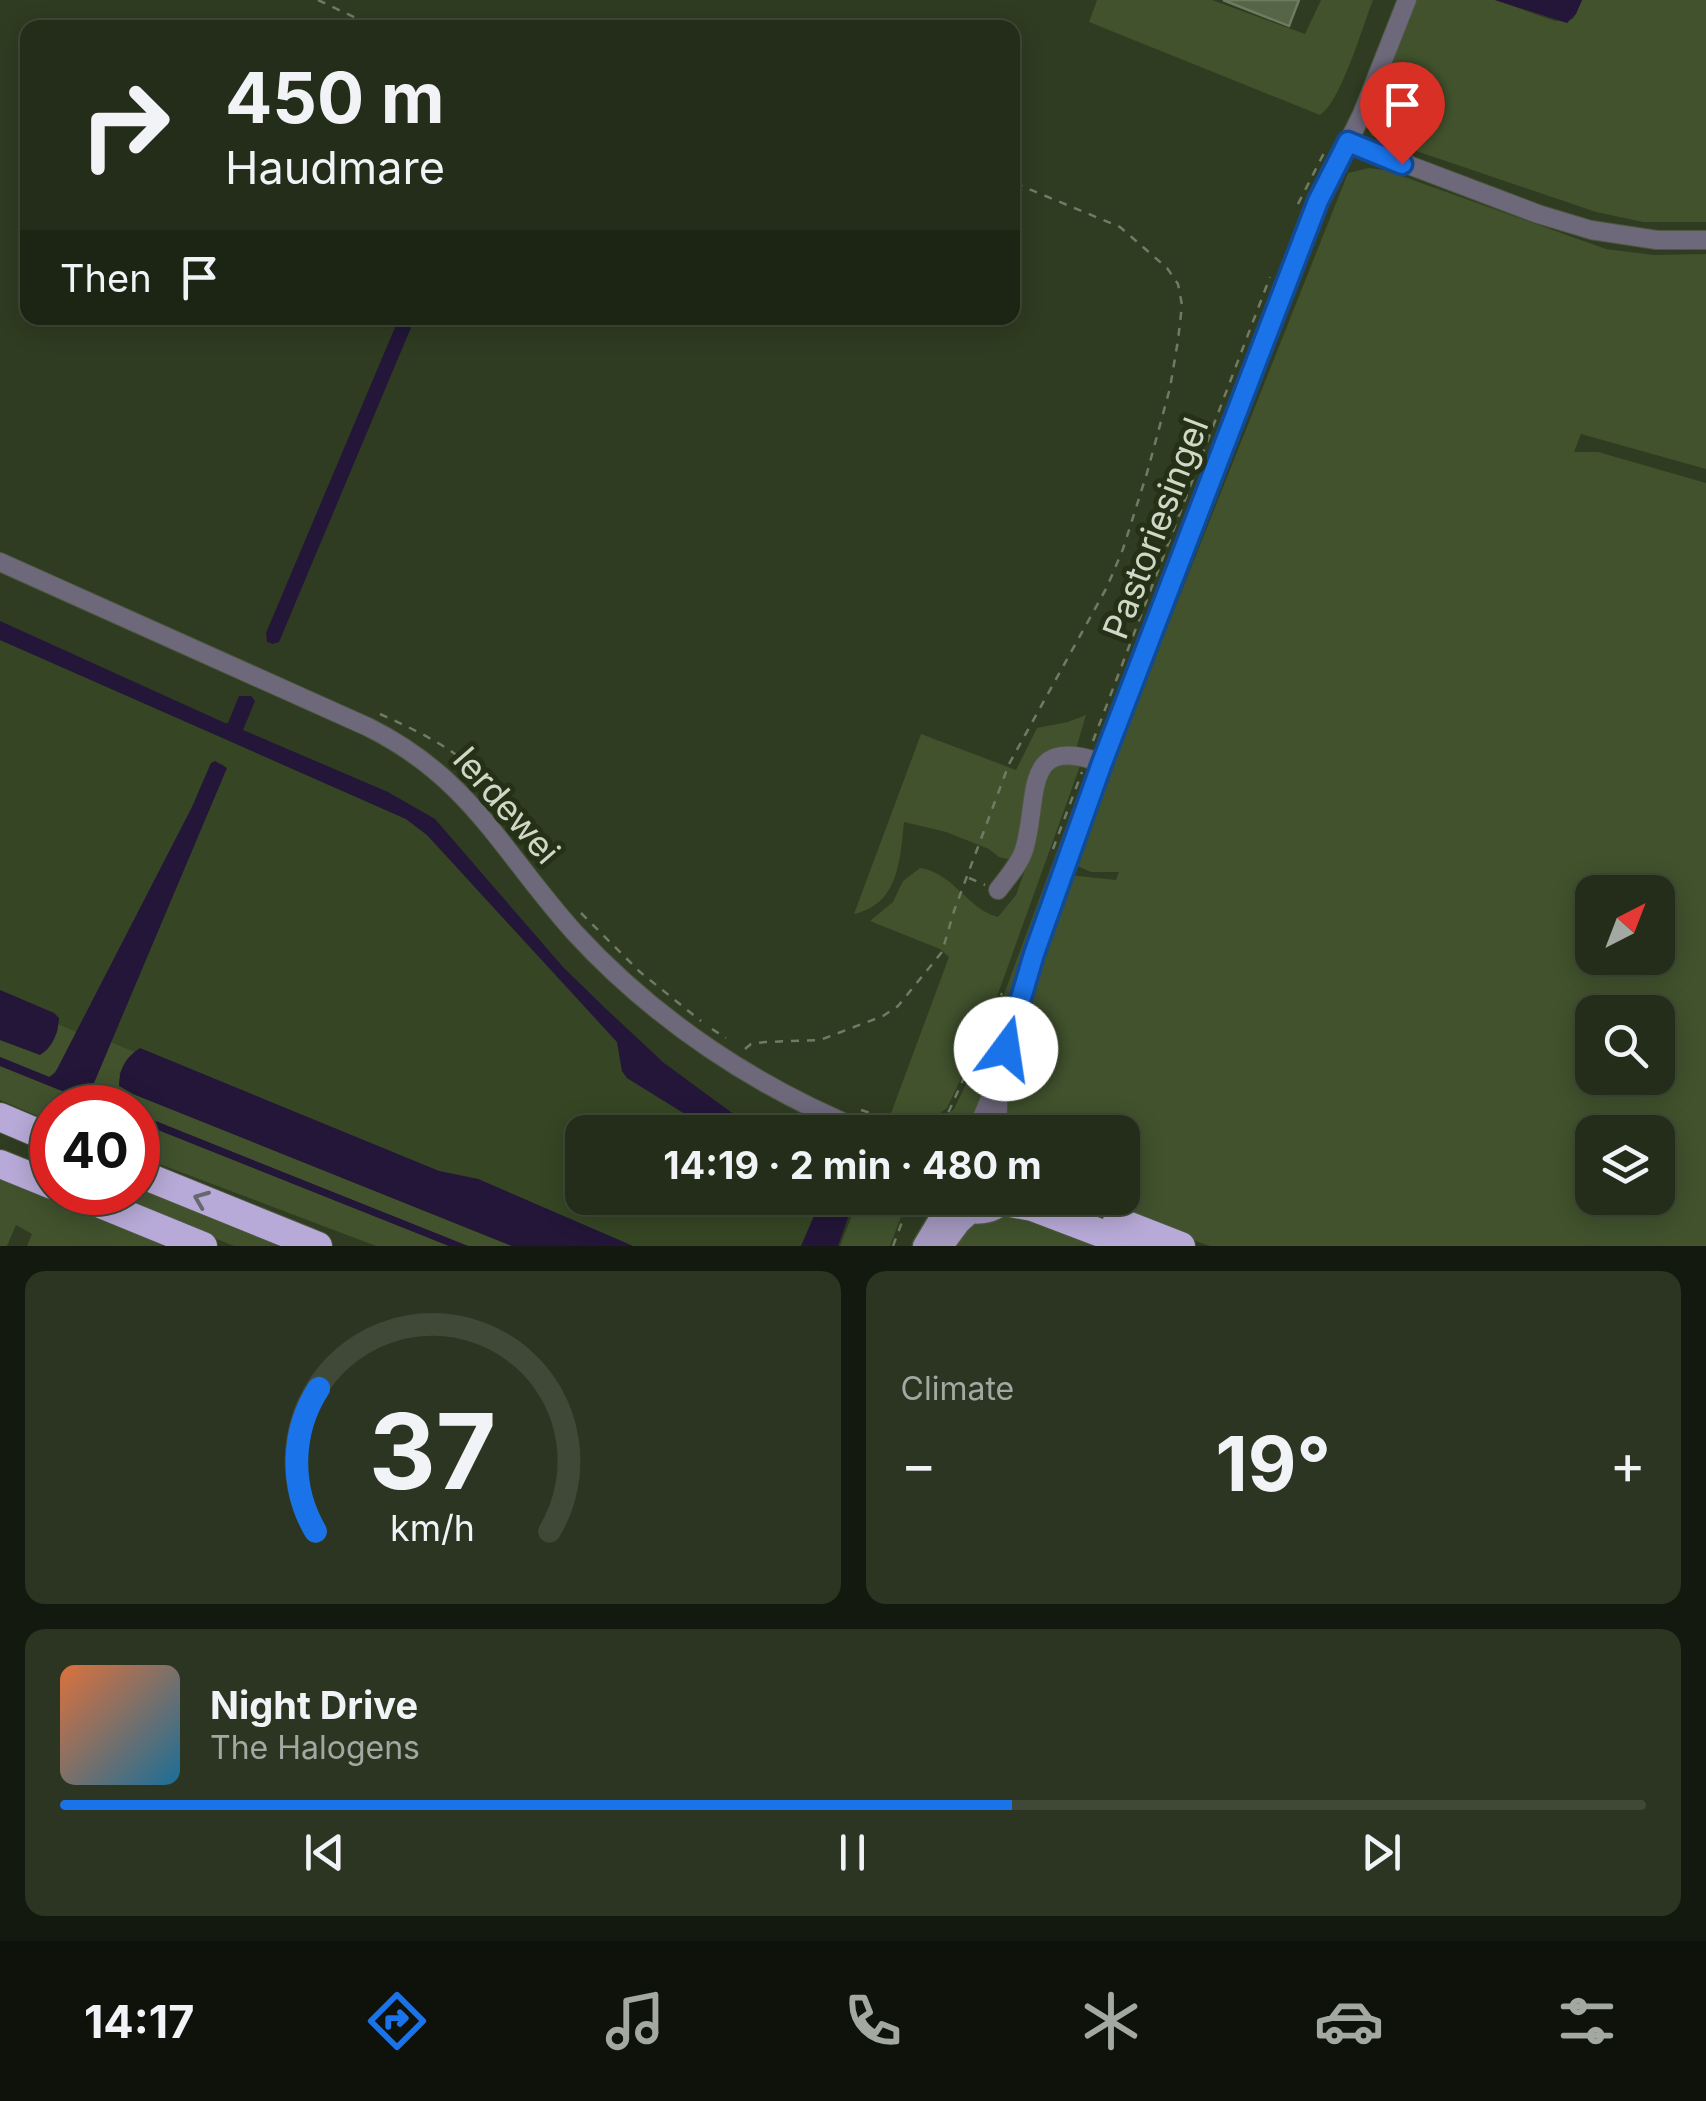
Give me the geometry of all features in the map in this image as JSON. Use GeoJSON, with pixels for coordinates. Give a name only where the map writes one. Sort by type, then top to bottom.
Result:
{"type":"FeatureCollection","features":[{"type":"Feature","properties":{"kind":"highway"},"geometry":{"type":"LineString","coordinates":[[0,1117],[30,1130]]}},
{"type":"Feature","properties":{"kind":"highway"},"geometry":{"type":"LineString","coordinates":[[0,1164],[30,1176]]}},
{"type":"Feature","properties":{"kind":"highway"},"geometry":{"type":"LineString","coordinates":[[160,1182],[318,1246]]}},
{"type":"Feature","properties":{"kind":"highway"},"geometry":{"type":"LineString","coordinates":[[128,1215],[204,1246]]}},
{"type":"Feature","properties":{"kind":"highway"},"geometry":{"type":"LineString","coordinates":[[1053,1215],[1135,1246]]}},
{"type":"Feature","properties":{"kind":"highway"},"geometry":{"type":"LineString","coordinates":[[1102,1215],[1181,1246]]}},
{"type":"Feature","properties":{"kind":"main road"},"geometry":{"type":"LineString","coordinates":[[924,1246],[942,1215]]}},
{"type":"Feature","properties":{"kind":"main road"},"geometry":{"type":"LineString","coordinates":[[942,1246],[967,1215]]}},
{"type":"Feature","properties":{"kind":"street","name":"Pastoriesingel"},"geometry":{"type":"LineString","coordinates":[[999,1115],[997,1091],[1024,985],[1095,761],[1338,143],[1407,0]]}},
{"type":"Feature","properties":{"kind":"street"},"geometry":{"type":"LineString","coordinates":[[1338,143],[1591,230],[1657,240],[1706,240]]}},
{"type":"Feature","properties":{"kind":"street","name":"Ierdewei"},"geometry":{"type":"LineString","coordinates":[[0,562],[368,727],[408,749],[461,792],[573,930],[642,996],[734,1065],[829,1115]]}},
{"type":"Feature","properties":{"kind":"street"},"geometry":{"type":"LineString","coordinates":[[998,890],[1023,852],[1040,771],[1047,761],[1058,755],[1095,761]]}},
{"type":"Feature","properties":{"kind":"street","name":"Pastoriesingel"},"geometry":{"type":"LineString","coordinates":[[983,1115],[997,1091]]}},
{"type":"Feature","properties":{"kind":"path"},"geometry":{"type":"LineString","coordinates":[[318,0],[360,20]]}},
{"type":"Feature","properties":{"kind":"path"},"geometry":{"type":"LineString","coordinates":[[1294,215],[1338,143]]}},
{"type":"Feature","properties":{"kind":"path"},"geometry":{"type":"LineString","coordinates":[[744,1050],[748,1045],[766,1042],[820,1040],[883,1016],[908,994],[942,952],[1009,764],[1107,588],[1123,549],[1170,388],[1180,326],[1180,289],[1167,268],[1120,228],[1020,185]]}},
{"type":"Feature","properties":{"kind":"path"},"geometry":{"type":"LineString","coordinates":[[1053,850],[1095,761],[1274,266]]}},
{"type":"Feature","properties":{"kind":"path"},"geometry":{"type":"LineString","coordinates":[[945,1115],[1004,989]]}},
{"type":"Feature","properties":{"kind":"path"},"geometry":{"type":"LineString","coordinates":[[893,1246],[905,1215]]}},
{"type":"Feature","properties":{"kind":"shaded area"},"geometry":{"type":"Polygon","coordinates":[[[1097,0],[1212,0],[1305,34],[1321,0],[1373,0],[1336,95],[1320,115],[1089,22],[1097,0]]]}},
{"type":"Feature","properties":{"kind":"shaded area"},"geometry":{"type":"Polygon","coordinates":[[[1415,0],[1495,0],[1555,21],[1573,19],[1582,0],[1706,0],[1706,222],[1643,222],[1596,212],[1372,136],[1369,131],[1415,0]]]}},
{"type":"Feature","properties":{"kind":"shaded area"},"geometry":{"type":"Polygon","coordinates":[[[1495,0],[1582,0],[1567,23],[1495,0]]]}},
{"type":"Feature","properties":{"kind":"shaded area"},"geometry":{"type":"Polygon","coordinates":[[[1369,168],[1385,170],[1606,249],[1654,255],[1706,254],[1706,469],[1581,434],[1574,452],[1598,452],[1706,483],[1706,1246],[1210,1246],[1120,1215],[1140,1215],[1140,1115],[1006,1115],[1007,1070],[1027,991],[1069,875],[1116,880],[1119,872],[1091,872],[1073,864],[1348,173],[1369,168]]]}},
{"type":"Feature","properties":{"kind":"shaded area"},"geometry":{"type":"Polygon","coordinates":[[[396,325],[412,325],[279,642],[267,642],[266,633],[396,325]]]}},
{"type":"Feature","properties":{"kind":"shaded area"},"geometry":{"type":"Polygon","coordinates":[[[0,621],[225,723],[239,696],[251,696],[255,701],[243,730],[388,792],[435,819],[563,967],[664,1063],[735,1115],[687,1115],[627,1078],[617,1042],[427,835],[406,819],[0,640],[0,621]]]}},
{"type":"Feature","properties":{"kind":"shaded area"},"geometry":{"type":"Polygon","coordinates":[[[0,640],[406,819],[427,835],[617,1042],[627,1078],[687,1115],[565,1115],[565,1215],[814,1216],[801,1246],[633,1246],[478,1179],[439,1171],[141,1049],[135,1052],[111,1042],[226,769],[223,764],[211,763],[77,1032],[58,1024],[54,1013],[0,990],[0,640]]]}},
{"type":"Feature","properties":{"kind":"shaded area"},"geometry":{"type":"Polygon","coordinates":[[[1086,715],[1076,749],[1056,750],[1015,855],[999,857],[946,832],[904,822],[898,865],[889,891],[869,909],[854,914],[921,734],[1016,770],[1037,728],[1086,715]]]}},
{"type":"Feature","properties":{"kind":"shaded area"},"geometry":{"type":"Polygon","coordinates":[[[215,761],[227,768],[93,1085],[47,1085],[0,1066],[0,1057],[49,1077],[55,1073],[215,761]]]}},
{"type":"Feature","properties":{"kind":"shaded area"},"geometry":{"type":"Polygon","coordinates":[[[1054,762],[1081,763],[989,1019],[947,1108],[938,1115],[890,1115],[949,957],[940,949],[870,921],[893,902],[903,881],[920,868],[942,877],[978,907],[998,917],[1016,895],[1025,870],[1039,786],[1054,762]]]}},
{"type":"Feature","properties":{"kind":"shaded area"},"geometry":{"type":"Polygon","coordinates":[[[1086,772],[1091,779],[981,1115],[947,1115],[954,1109],[986,1043],[1086,772]]]}},
{"type":"Feature","properties":{"kind":"shaded area"},"geometry":{"type":"Polygon","coordinates":[[[0,990],[59,1018],[54,1039],[40,1055],[0,1040],[0,990]]]}},
{"type":"Feature","properties":{"kind":"shaded area"},"geometry":{"type":"Polygon","coordinates":[[[58,1024],[77,1032],[50,1077],[0,1057],[0,1040],[40,1054],[57,1033],[58,1024]]]}},
{"type":"Feature","properties":{"kind":"shaded area"},"geometry":{"type":"Polygon","coordinates":[[[111,1042],[135,1052],[119,1074],[127,1085],[93,1085],[111,1042]]]}},
{"type":"Feature","properties":{"kind":"shaded area"},"geometry":{"type":"Polygon","coordinates":[[[140,1048],[439,1171],[478,1179],[633,1246],[512,1246],[160,1105],[160,1085],[119,1085],[124,1064],[140,1048]]]}},
{"type":"Feature","properties":{"kind":"shaded area"},"geometry":{"type":"Polygon","coordinates":[[[0,1066],[47,1085],[30,1085],[30,1113],[0,1100],[0,1066]]]}},
{"type":"Feature","properties":{"kind":"shaded area"},"geometry":{"type":"Polygon","coordinates":[[[160,1105],[512,1246],[468,1246],[160,1123],[160,1105]]]}},
{"type":"Feature","properties":{"kind":"shaded area"},"geometry":{"type":"Polygon","coordinates":[[[160,1123],[468,1246],[449,1246],[160,1131],[160,1123]]]}},
{"type":"Feature","properties":{"kind":"shaded area"},"geometry":{"type":"Polygon","coordinates":[[[160,1131],[449,1246],[376,1246],[160,1164],[160,1131]]]}},
{"type":"Feature","properties":{"kind":"shaded area"},"geometry":{"type":"Polygon","coordinates":[[[0,1180],[30,1192],[30,1215],[88,1215],[165,1246],[27,1246],[32,1234],[16,1225],[7,1246],[0,1246],[0,1180]]]}},
{"type":"Feature","properties":{"kind":"shaded area"},"geometry":{"type":"Polygon","coordinates":[[[160,1190],[299,1246],[234,1246],[157,1215],[160,1215],[160,1190]]]}},
{"type":"Feature","properties":{"kind":"shaded area"},"geometry":{"type":"Polygon","coordinates":[[[849,1215],[838,1246],[801,1246],[814,1216],[849,1215]]]}},
{"type":"Feature","properties":{"kind":"shaded area"},"geometry":{"type":"Polygon","coordinates":[[[852,1215],[902,1215],[890,1246],[840,1246],[852,1215]]]}},
{"type":"Feature","properties":{"kind":"shaded area"},"geometry":{"type":"Polygon","coordinates":[[[1021,1215],[1103,1246],[946,1246],[962,1225],[992,1216],[1021,1215]]]}},
{"type":"Feature","properties":{"kind":"building"},"geometry":{"type":"Polygon","coordinates":[[[1223,0],[1299,0],[1289,26],[1223,0]]]}},
{"type":"Feature","properties":{"kind":"route"},"geometry":{"type":"LineString","coordinates":[[1006,1049],[1034,954],[1102,763],[1318,201],[1348,142],[1402,164]]}}]}
